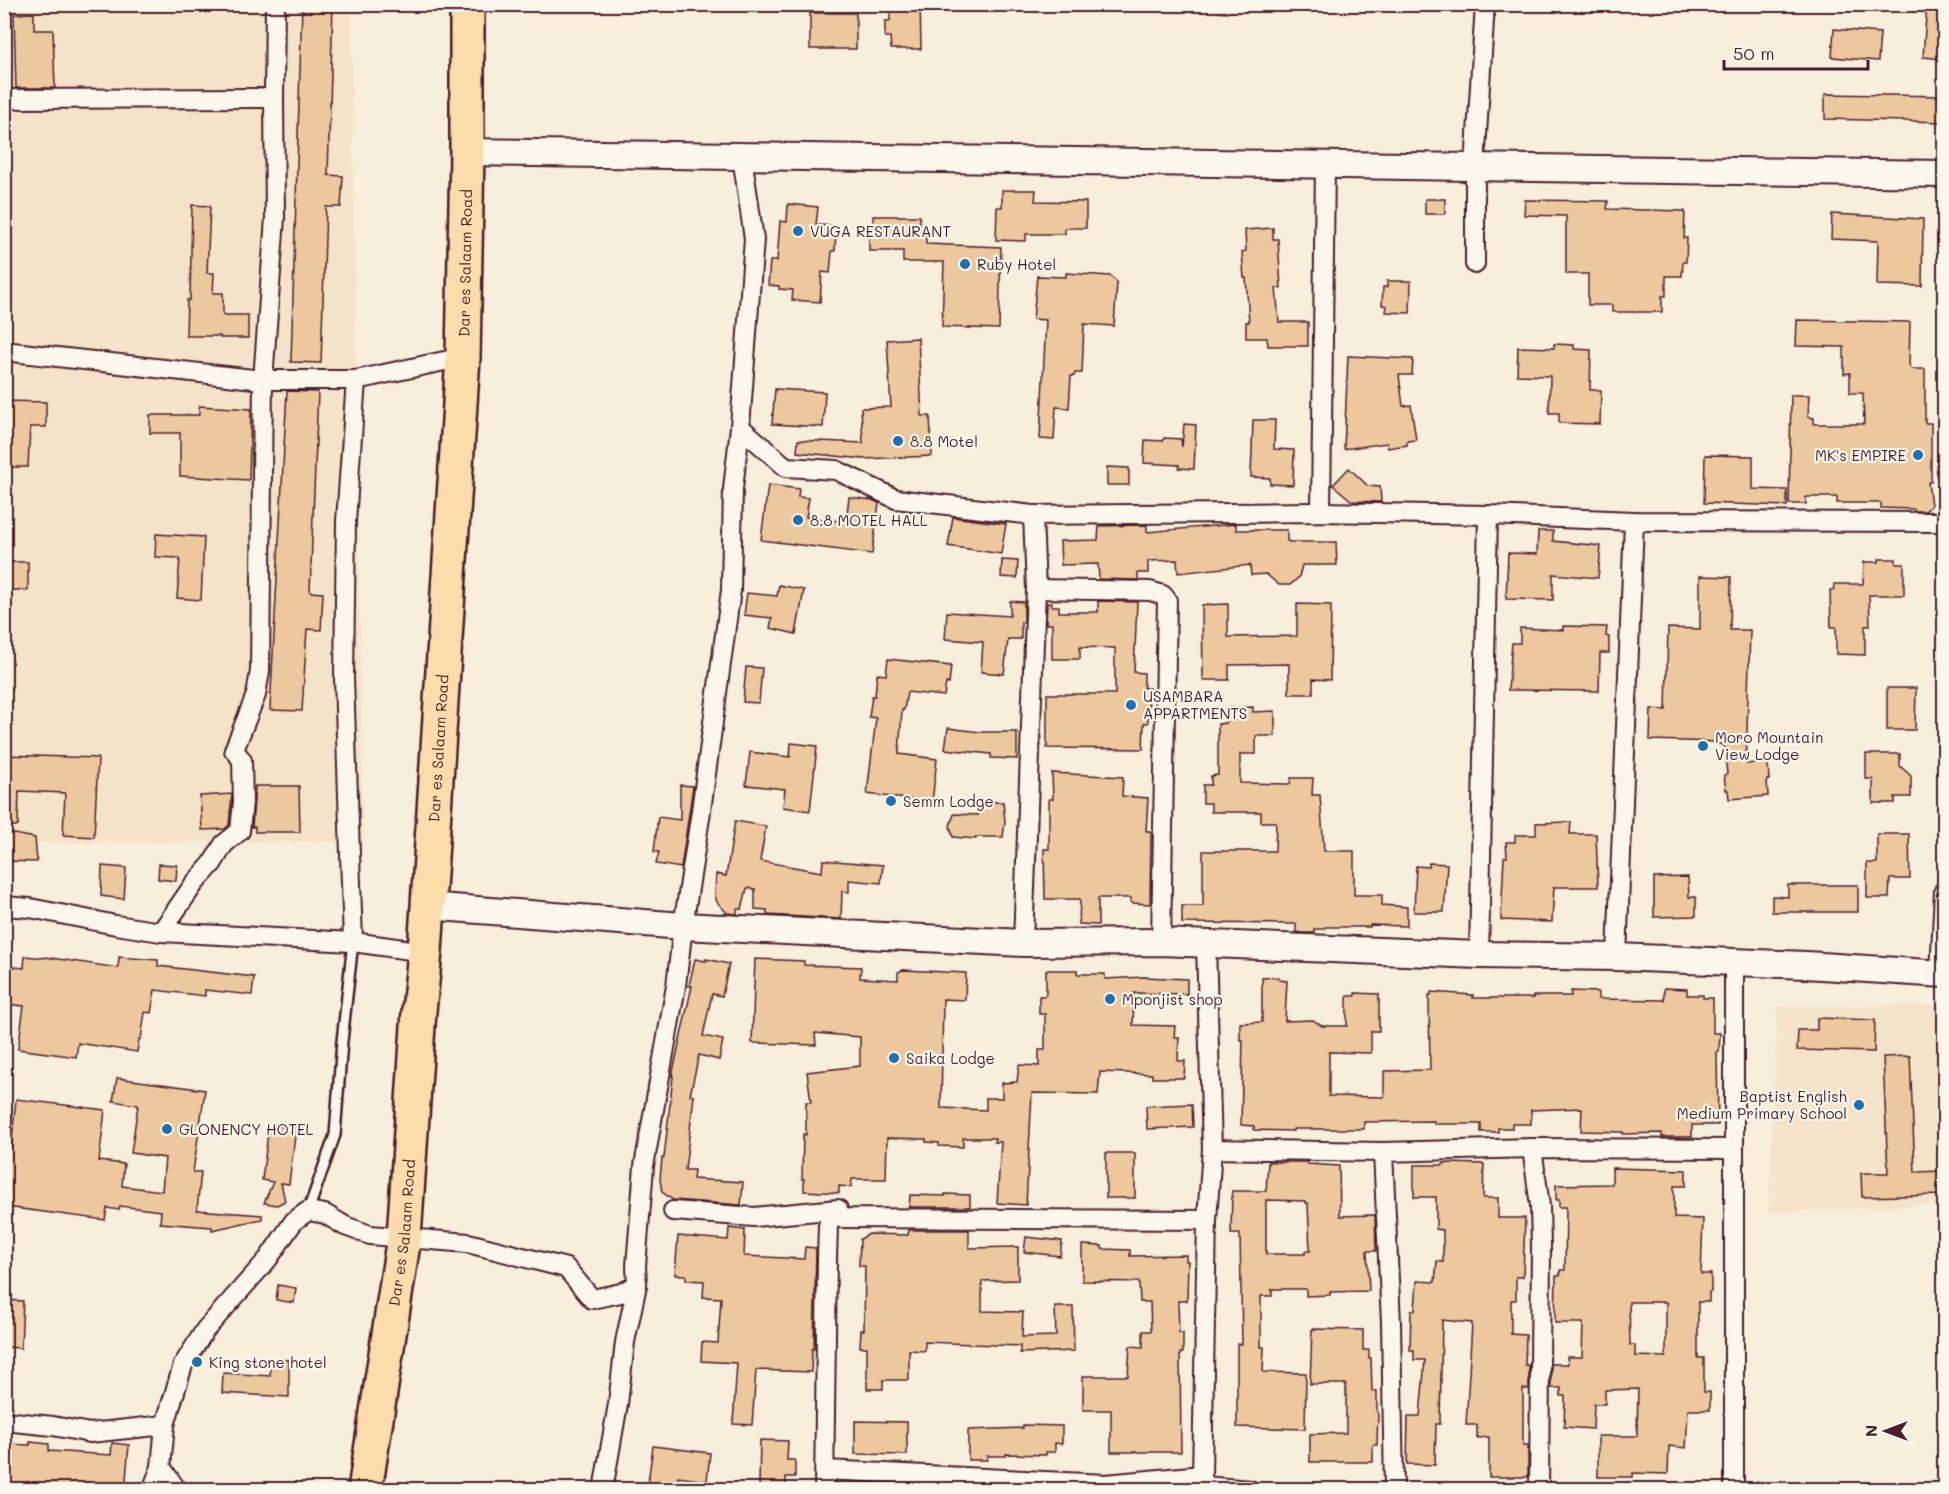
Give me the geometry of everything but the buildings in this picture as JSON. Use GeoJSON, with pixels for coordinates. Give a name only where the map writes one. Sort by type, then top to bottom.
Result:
{"type":"FeatureCollection","features":[{"type":"Feature","properties":{"kind":"highway","name":"Dar es Salaam Road"},"geometry":{"type":"LineString","coordinates":[[365,1490],[404,1237],[425,952],[463,357],[467,4]]}},
{"type":"Feature","properties":{"kind":"street"},"geometry":{"type":"LineString","coordinates":[[161,932],[194,884],[212,864],[224,843],[240,831],[243,802],[242,760],[234,750],[256,696],[260,671],[263,380],[275,218],[275,4]]}},
{"type":"Feature","properties":{"kind":"street"},"geometry":{"type":"LineString","coordinates":[[1475,264],[1475,167],[1485,4]]}},
{"type":"Feature","properties":{"kind":"street"},"geometry":{"type":"LineString","coordinates":[[4,99],[274,98]]}},
{"type":"Feature","properties":{"kind":"street"},"geometry":{"type":"LineString","coordinates":[[467,152],[1944,174]]}},
{"type":"Feature","properties":{"kind":"street"},"geometry":{"type":"LineString","coordinates":[[603,1490],[637,1285],[636,1266],[644,1166],[676,986],[731,590],[733,489],[754,239],[742,156]]}},
{"type":"Feature","properties":{"kind":"street"},"geometry":{"type":"LineString","coordinates":[[1321,512],[1325,165]]}},
{"type":"Feature","properties":{"kind":"street"},"geometry":{"type":"LineString","coordinates":[[4,351],[263,380],[356,380],[463,357]]}},
{"type":"Feature","properties":{"kind":"street"},"geometry":{"type":"LineString","coordinates":[[353,942],[344,678],[346,521],[356,380]]}},
{"type":"Feature","properties":{"kind":"street"},"geometry":{"type":"LineString","coordinates":[[740,427],[786,467],[836,470],[896,499],[1033,515],[1321,512],[1488,515],[1634,521],[1944,522]]}},
{"type":"Feature","properties":{"kind":"street"},"geometry":{"type":"LineString","coordinates":[[1023,943],[1036,589],[1033,515]]}},
{"type":"Feature","properties":{"kind":"street"},"geometry":{"type":"LineString","coordinates":[[1479,955],[1488,515]]}},
{"type":"Feature","properties":{"kind":"street"},"geometry":{"type":"LineString","coordinates":[[1617,957],[1634,521]]}},
{"type":"Feature","properties":{"kind":"street"},"geometry":{"type":"LineString","coordinates":[[1036,589],[1150,591],[1163,595],[1167,600],[1161,942]]}},
{"type":"Feature","properties":{"kind":"street"},"geometry":{"type":"LineString","coordinates":[[427,906],[683,926],[1023,943],[1161,942],[1479,955],[1617,957],[1806,965],[1942,974],[1944,891]]}},
{"type":"Feature","properties":{"kind":"street"},"geometry":{"type":"LineString","coordinates":[[4,906],[30,908],[161,932],[353,942],[425,952]]}},
{"type":"Feature","properties":{"kind":"street"},"geometry":{"type":"LineString","coordinates":[[1203,1483],[1207,1220],[1212,1149],[1206,945]]}},
{"type":"Feature","properties":{"kind":"street"},"geometry":{"type":"LineString","coordinates":[[1734,963],[1734,1490]]}},
{"type":"Feature","properties":{"kind":"street"},"geometry":{"type":"LineString","coordinates":[[1212,1149],[1383,1152],[1532,1148],[1733,1149]]}},
{"type":"Feature","properties":{"kind":"street"},"geometry":{"type":"LineString","coordinates":[[1532,1148],[1540,1206],[1541,1246],[1539,1490]]}},
{"type":"Feature","properties":{"kind":"street"},"geometry":{"type":"LineString","coordinates":[[1383,1152],[1394,1490]]}},
{"type":"Feature","properties":{"kind":"street"},"geometry":{"type":"LineString","coordinates":[[673,1211],[754,1217],[838,1209],[840,1218],[1207,1220]]}},
{"type":"Feature","properties":{"kind":"street"},"geometry":{"type":"LineString","coordinates":[[152,1490],[161,1467],[165,1425],[183,1365],[205,1330],[268,1259],[294,1221],[308,1211],[325,1214],[345,1226],[370,1235],[468,1243],[566,1269],[592,1299],[621,1293],[637,1285]]}},
{"type":"Feature","properties":{"kind":"street"},"geometry":{"type":"LineString","coordinates":[[824,1490],[827,1259],[828,1226],[832,1211]]}},
{"type":"Feature","properties":{"kind":"street"},"geometry":{"type":"LineString","coordinates":[[4,1421],[53,1426],[90,1433],[165,1425]]}},
{"type":"Feature","properties":{"kind":"street"},"geometry":{"type":"LineString","coordinates":[[161,1467],[177,1490]]}},
{"type":"Feature","properties":{"kind":"street"},"geometry":{"type":"LineString","coordinates":[[825,1470],[1106,1484],[1203,1483],[1250,1490]]}},
{"type":"Feature","properties":{"kind":"lane"},"geometry":{"type":"LineString","coordinates":[[308,1211],[335,1135],[353,942]]}},
{"type":"Feature","properties":{"kind":"shaded area"},"geometry":{"type":"Polygon","coordinates":[[[4,5],[351,5],[363,842],[5,843],[4,5]]]}},
{"type":"Feature","properties":{"kind":"shaded area","name":"Baptist English Medium Primary School"},"geometry":{"type":"Polygon","coordinates":[[[1944,1005],[1944,1204],[1768,1213],[1778,1006],[1944,1005]]]}},
{"type":"Feature","properties":{"kind":"place","name":"VUGA RESTAURANT"},"geometry":{"type":"Point","coordinates":[798,231]}},
{"type":"Feature","properties":{"kind":"place","name":"Ruby Hotel"},"geometry":{"type":"Point","coordinates":[965,264]}},
{"type":"Feature","properties":{"kind":"place","name":"8.8 Motel"},"geometry":{"type":"Point","coordinates":[898,441]}},
{"type":"Feature","properties":{"kind":"place","name":"MK's EMPIRE"},"geometry":{"type":"Point","coordinates":[1918,455]}},
{"type":"Feature","properties":{"kind":"place","name":"8.8 MOTEL HALL"},"geometry":{"type":"Point","coordinates":[798,520]}},
{"type":"Feature","properties":{"kind":"place","name":"USAMBARA APPARTMENTS"},"geometry":{"type":"Point","coordinates":[1131,705]}},
{"type":"Feature","properties":{"kind":"place","name":"Moro Mountain View Lodge"},"geometry":{"type":"Point","coordinates":[1703,746]}},
{"type":"Feature","properties":{"kind":"place","name":"Semm Lodge"},"geometry":{"type":"Point","coordinates":[891,801]}},
{"type":"Feature","properties":{"kind":"place","name":"Mponjist shop"},"geometry":{"type":"Point","coordinates":[1110,999]}},
{"type":"Feature","properties":{"kind":"place","name":"Saika Lodge"},"geometry":{"type":"Point","coordinates":[894,1058]}},
{"type":"Feature","properties":{"kind":"place","name":"Baptist English Medium Primary School"},"geometry":{"type":"Point","coordinates":[1859,1105]}},
{"type":"Feature","properties":{"kind":"place","name":"GLONENCY HOTEL"},"geometry":{"type":"Point","coordinates":[167,1129]}},
{"type":"Feature","properties":{"kind":"place","name":"King stone hotel"},"geometry":{"type":"Point","coordinates":[197,1362]}}]}
